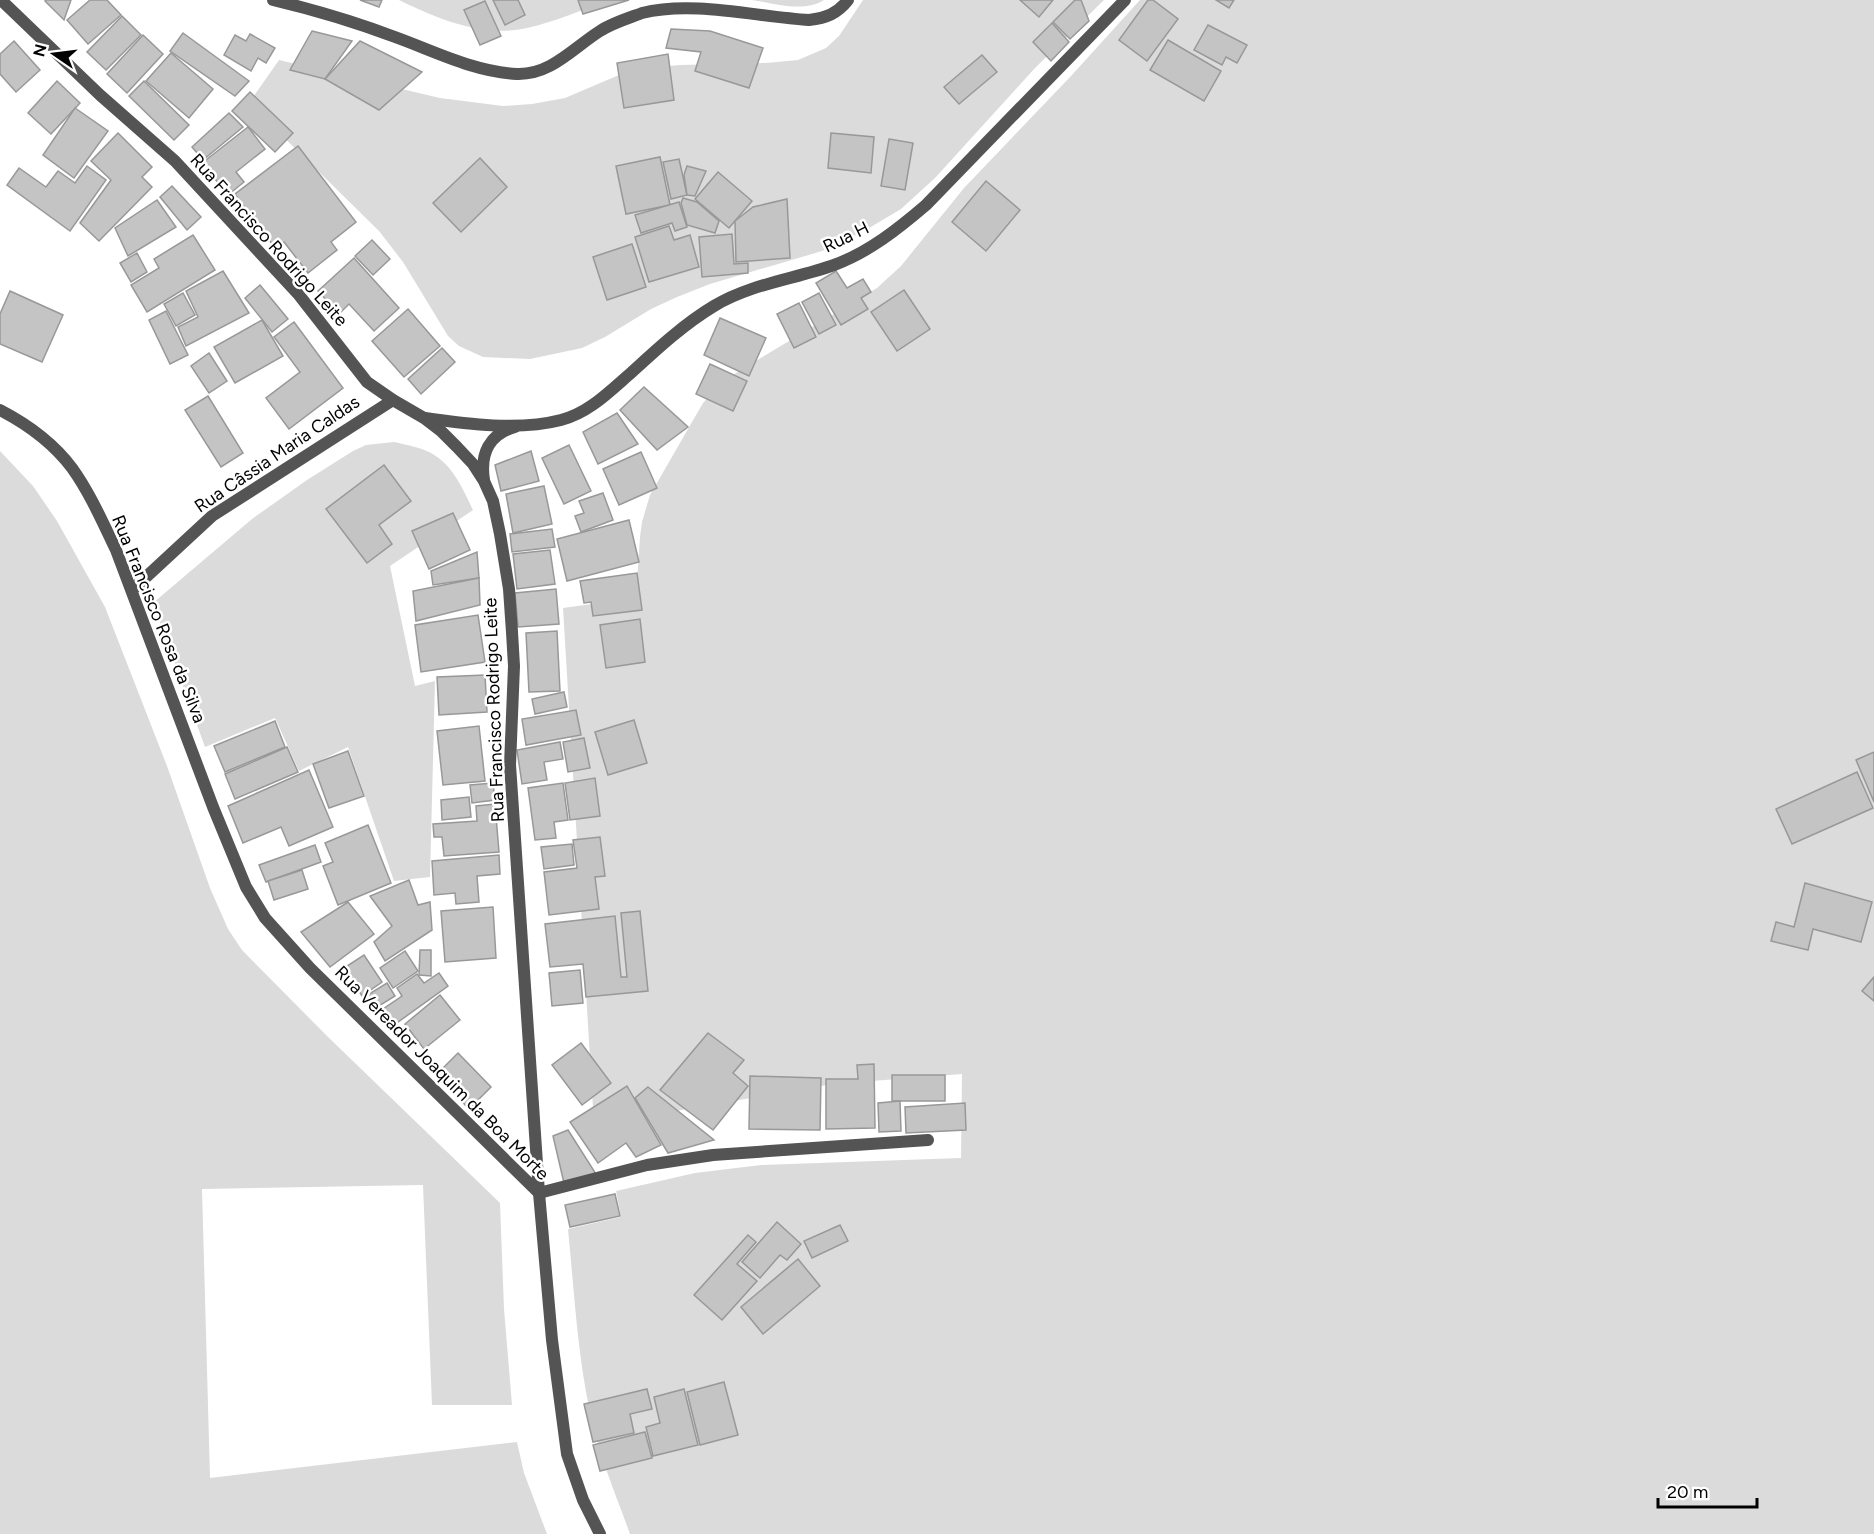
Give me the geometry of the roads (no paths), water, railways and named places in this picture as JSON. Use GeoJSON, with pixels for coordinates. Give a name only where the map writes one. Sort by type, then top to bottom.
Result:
{"type":"FeatureCollection","features":[{"type":"Feature","properties":{"kind":"street","name":"Rua Francisco Rodrigo Leite"},"geometry":{"type":"LineString","coordinates":[[1,0],[100,95],[175,161],[299,295],[367,382],[441,431],[473,464],[484,481],[493,501],[499,525],[512,632],[514,666],[510,765],[539,1193]]}},
{"type":"Feature","properties":{"kind":"street"},"geometry":{"type":"LineString","coordinates":[[273,0],[330,14],[449,58],[492,71],[519,74],[542,70],[566,57],[602,30],[641,14],[663,8],[689,7],[809,21],[825,19],[836,13],[848,0]]}},
{"type":"Feature","properties":{"kind":"street","name":"Rua H"},"geometry":{"type":"LineString","coordinates":[[484,481],[483,456],[491,441],[504,431],[560,421],[580,414],[715,305],[759,287],[835,265],[861,253],[892,233],[926,205],[1125,0]]}},
{"type":"Feature","properties":{"kind":"street","name":"Rua Câssia Maria Caldas"},"geometry":{"type":"LineString","coordinates":[[132,590],[212,516],[393,400]]}},
{"type":"Feature","properties":{"kind":"street","name":"Rua Francisco Rosa da Silva"},"geometry":{"type":"LineString","coordinates":[[0,410],[36,433],[56,451],[72,469],[91,500],[116,550],[132,590],[213,807]]}},
{"type":"Feature","properties":{"kind":"street","name":"Rua H"},"geometry":{"type":"LineString","coordinates":[[424,418],[471,424],[530,425]]}},
{"type":"Feature","properties":{"kind":"street","name":"Rua Vereador Joaquim da Boa Morte"},"geometry":{"type":"LineString","coordinates":[[213,807],[246,887],[255,904],[277,932],[310,968],[539,1193],[552,1340],[567,1454],[583,1500],[600,1534]]}},
{"type":"Feature","properties":{"kind":"street"},"geometry":{"type":"LineString","coordinates":[[539,1193],[647,1165],[712,1155],[928,1140]]}}]}
